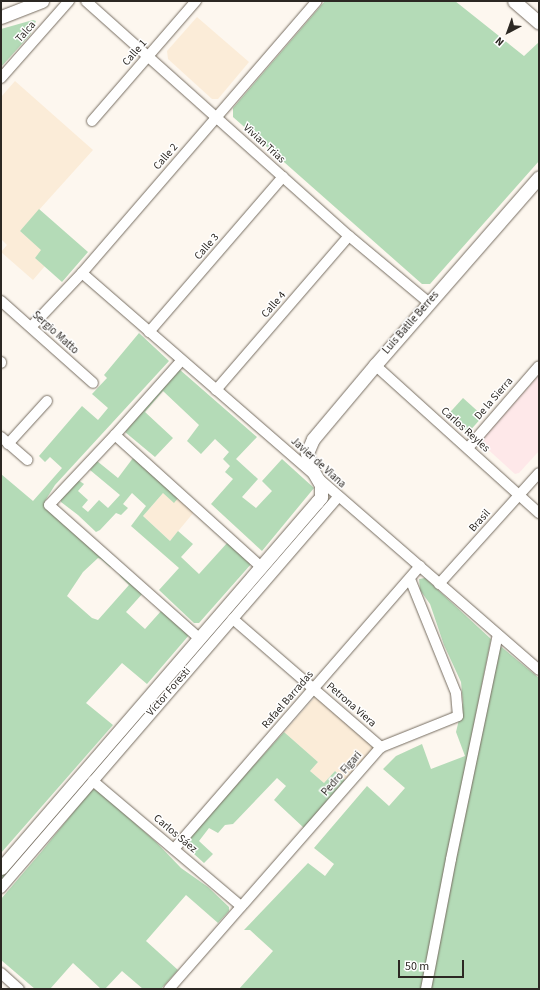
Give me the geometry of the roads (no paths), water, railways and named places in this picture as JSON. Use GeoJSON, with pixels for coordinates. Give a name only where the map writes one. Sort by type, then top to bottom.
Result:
{"type":"FeatureCollection","features":[{"type":"Feature","properties":{"kind":"street"},"geometry":{"type":"LineString","coordinates":[[1,17],[42,1]]}},
{"type":"Feature","properties":{"kind":"street","name":"Talca"},"geometry":{"type":"LineString","coordinates":[[1,78],[69,1]]}},
{"type":"Feature","properties":{"kind":"street","name":"Vivian Trias"},"geometry":{"type":"LineString","coordinates":[[86,1],[349,236],[429,303]]}},
{"type":"Feature","properties":{"kind":"street","name":"Calle 1"},"geometry":{"type":"LineString","coordinates":[[92,121],[196,1]]}},
{"type":"Feature","properties":{"kind":"street","name":"Calle 2"},"geometry":{"type":"LineString","coordinates":[[31,328],[82,273],[317,1]]}},
{"type":"Feature","properties":{"kind":"street"},"geometry":{"type":"LineString","coordinates":[[514,1],[539,23]]}},
{"type":"Feature","properties":{"kind":"street","name":"Calle 3"},"geometry":{"type":"LineString","coordinates":[[149,332],[283,177]]}},
{"type":"Feature","properties":{"kind":"street","name":"Luis Batlle Berres"},"geometry":{"type":"LineString","coordinates":[[317,478],[308,459],[309,446],[320,430],[539,177]]}},
{"type":"Feature","properties":{"kind":"street","name":"Calle 4"},"geometry":{"type":"LineString","coordinates":[[216,390],[349,236]]}},
{"type":"Feature","properties":{"kind":"street","name":"Javier de Viana"},"geometry":{"type":"LineString","coordinates":[[82,273],[180,361],[216,390],[539,670]]}},
{"type":"Feature","properties":{"kind":"street","name":"Sergio Matto"},"geometry":{"type":"LineString","coordinates":[[1,301],[93,383]]}},
{"type":"Feature","properties":{"kind":"street"},"geometry":{"type":"LineString","coordinates":[[180,361],[115,435],[49,505],[200,638]]}},
{"type":"Feature","properties":{"kind":"street","name":"Carlos Reyles"},"geometry":{"type":"LineString","coordinates":[[375,365],[539,513]]}},
{"type":"Feature","properties":{"kind":"street","name":"De la Sierra"},"geometry":{"type":"LineString","coordinates":[[468,448],[539,366]]}},
{"type":"Feature","properties":{"kind":"street"},"geometry":{"type":"LineString","coordinates":[[27,460],[5,441],[47,401]]}},
{"type":"Feature","properties":{"kind":"street"},"geometry":{"type":"LineString","coordinates":[[115,435],[261,567]]}},
{"type":"Feature","properties":{"kind":"street","name":"Brasil"},"geometry":{"type":"LineString","coordinates":[[439,584],[539,473]]}},
{"type":"Feature","properties":{"kind":"street","name":"Víctor Foresti"},"geometry":{"type":"LineString","coordinates":[[1,868],[321,497],[321,485],[317,478]]}},
{"type":"Feature","properties":{"kind":"street","name":"Víctor Foresti"},"geometry":{"type":"LineString","coordinates":[[1,888],[338,497]]}},
{"type":"Feature","properties":{"kind":"street","name":"Rafael Barradas"},"geometry":{"type":"LineString","coordinates":[[174,848],[420,566]]}},
{"type":"Feature","properties":{"kind":"street","name":"Pedro Figari"},"geometry":{"type":"LineString","coordinates":[[169,989],[381,747],[458,716],[456,693],[410,579]]}},
{"type":"Feature","properties":{"kind":"street","name":"Petrona Viera"},"geometry":{"type":"LineString","coordinates":[[233,619],[381,747]]}},
{"type":"Feature","properties":{"kind":"street"},"geometry":{"type":"LineString","coordinates":[[426,989],[498,635]]}},
{"type":"Feature","properties":{"kind":"street","name":"Carlos Sáez"},"geometry":{"type":"LineString","coordinates":[[93,781],[241,906]]}},
{"type":"Feature","properties":{"kind":"street"},"geometry":{"type":"LineString","coordinates":[[1,973],[19,989]]}}]}
